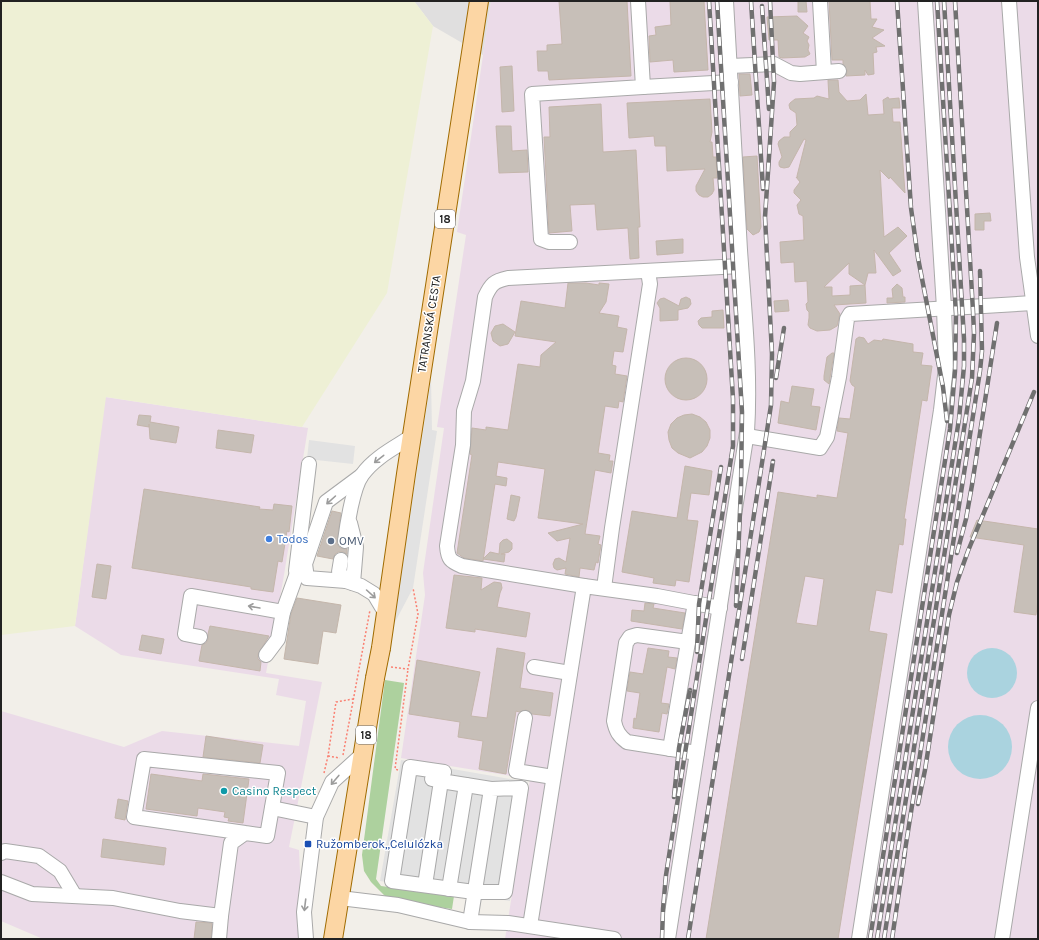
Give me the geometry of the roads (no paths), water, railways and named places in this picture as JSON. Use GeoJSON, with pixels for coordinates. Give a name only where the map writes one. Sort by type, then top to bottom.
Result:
{"type":"FeatureCollection","features":[{"type":"Feature","properties":{"kind":"main road","name":"TATRANSKÁ CESTA"},"geometry":{"type":"LineString","coordinates":[[363,754],[376,669],[381,648],[411,437],[479,1]]}},
{"type":"Feature","properties":{"kind":"main road","name":"18"},"geometry":{"type":"LineString","coordinates":[[333,939],[363,754]]}},
{"type":"Feature","properties":{"kind":"lane"},"geometry":{"type":"LineString","coordinates":[[638,1],[643,87]]}},
{"type":"Feature","properties":{"kind":"lane"},"geometry":{"type":"LineString","coordinates":[[668,939],[747,436],[749,404],[726,1]]}},
{"type":"Feature","properties":{"kind":"lane"},"geometry":{"type":"LineString","coordinates":[[820,1],[824,72]]}},
{"type":"Feature","properties":{"kind":"lane"},"geometry":{"type":"LineString","coordinates":[[859,939],[941,410],[946,367],[944,308],[926,1]]}},
{"type":"Feature","properties":{"kind":"lane"},"geometry":{"type":"LineString","coordinates":[[1009,1],[1033,257],[1033,303],[1038,336]]}},
{"type":"Feature","properties":{"kind":"lane"},"geometry":{"type":"LineString","coordinates":[[730,66],[774,64],[791,73],[800,74],[839,71]]}},
{"type":"Feature","properties":{"kind":"lane"},"geometry":{"type":"LineString","coordinates":[[570,242],[549,242],[541,239],[532,94],[731,82]]}},
{"type":"Feature","properties":{"kind":"lane"},"geometry":{"type":"LineString","coordinates":[[720,608],[658,596],[584,586],[462,566],[454,563],[448,557],[447,546],[463,445],[464,411],[473,380],[485,297],[496,281],[508,278],[741,266]]}},
{"type":"Feature","properties":{"kind":"lane"},"geometry":{"type":"LineString","coordinates":[[604,588],[650,284],[648,270]]}},
{"type":"Feature","properties":{"kind":"lane"},"geometry":{"type":"LineString","coordinates":[[747,436],[820,448],[827,437],[839,377],[847,319],[850,314],[1033,303]]}},
{"type":"Feature","properties":{"kind":"lane"},"geometry":{"type":"LineString","coordinates":[[266,655],[278,639],[283,612],[301,577],[326,502],[361,476],[375,461],[411,437]]}},
{"type":"Feature","properties":{"kind":"lane"},"geometry":{"type":"LineString","coordinates":[[301,577],[309,464]]}},
{"type":"Feature","properties":{"kind":"lane"},"geometry":{"type":"LineString","coordinates":[[345,541],[348,518],[361,476]]}},
{"type":"Feature","properties":{"kind":"lane"},"geometry":{"type":"LineString","coordinates":[[348,518],[356,547],[350,582]]}},
{"type":"Feature","properties":{"kind":"lane"},"geometry":{"type":"LineString","coordinates":[[341,560],[339,572],[350,582],[374,594],[386,614]]}},
{"type":"Feature","properties":{"kind":"lane"},"geometry":{"type":"LineString","coordinates":[[301,577],[350,582]]}},
{"type":"Feature","properties":{"kind":"lane"},"geometry":{"type":"LineString","coordinates":[[530,926],[584,586]]}},
{"type":"Feature","properties":{"kind":"lane"},"geometry":{"type":"LineString","coordinates":[[200,638],[185,634],[191,596],[283,612]]}},
{"type":"Feature","properties":{"kind":"lane"},"geometry":{"type":"LineString","coordinates":[[670,749],[695,603]]}},
{"type":"Feature","properties":{"kind":"lane"},"geometry":{"type":"LineString","coordinates":[[688,642],[637,635],[630,637],[626,643],[614,721],[620,737],[627,742],[697,753]]}},
{"type":"Feature","properties":{"kind":"lane"},"geometry":{"type":"LineString","coordinates":[[534,667],[570,673]]}},
{"type":"Feature","properties":{"kind":"lane"},"geometry":{"type":"LineString","coordinates":[[1002,939],[1033,772],[1038,708]]}},
{"type":"Feature","properties":{"kind":"lane"},"geometry":{"type":"LineString","coordinates":[[525,718],[516,771],[553,777]]}},
{"type":"Feature","properties":{"kind":"lane"},"geometry":{"type":"LineString","coordinates":[[306,939],[304,912],[316,817],[332,782],[363,754]]}},
{"type":"Feature","properties":{"kind":"lane"},"geometry":{"type":"LineString","coordinates":[[144,759],[278,772],[267,836],[246,833],[134,817],[144,759]]}},
{"type":"Feature","properties":{"kind":"lane"},"geometry":{"type":"LineString","coordinates":[[408,775],[441,781],[491,789],[522,788],[505,892],[474,892],[392,880],[408,775]]}},
{"type":"Feature","properties":{"kind":"lane"},"geometry":{"type":"LineString","coordinates":[[425,885],[441,781]]}},
{"type":"Feature","properties":{"kind":"lane"},"geometry":{"type":"LineString","coordinates":[[449,889],[466,785]]}},
{"type":"Feature","properties":{"kind":"lane"},"geometry":{"type":"LineString","coordinates":[[470,922],[491,789]]}},
{"type":"Feature","properties":{"kind":"lane"},"geometry":{"type":"LineString","coordinates":[[272,808],[316,817]]}},
{"type":"Feature","properties":{"kind":"lane"},"geometry":{"type":"LineString","coordinates":[[219,939],[231,843],[246,833]]}},
{"type":"Feature","properties":{"kind":"lane"},"geometry":{"type":"LineString","coordinates":[[1,853],[5,851],[38,856],[60,871],[75,896]]}},
{"type":"Feature","properties":{"kind":"lane"},"geometry":{"type":"LineString","coordinates":[[1,882],[32,894],[113,898],[180,911],[221,916]]}},
{"type":"Feature","properties":{"kind":"lane"},"geometry":{"type":"LineString","coordinates":[[340,898],[398,906],[470,922],[508,923],[614,939]]}},
{"type":"Feature","properties":{"kind":"water"},"geometry":{"type":"Polygon","coordinates":[[[987,648],[997,648],[1010,655],[1017,668],[1017,678],[1010,691],[997,698],[987,698],[978,694],[971,687],[967,678],[967,668],[971,659],[978,652],[987,648]]]}},
{"type":"Feature","properties":{"kind":"water"},"geometry":{"type":"Polygon","coordinates":[[[980,715],[998,721],[1006,729],[1012,747],[1006,765],[998,773],[980,779],[962,773],[954,765],[948,747],[954,729],[962,721],[980,715]]]}},
{"type":"Feature","properties":{"kind":"railway"},"geometry":{"type":"LineString","coordinates":[[662,939],[666,875],[733,446],[733,399],[709,1]]}},
{"type":"Feature","properties":{"kind":"railway"},"geometry":{"type":"LineString","coordinates":[[717,1],[742,412],[741,488],[736,606]]}},
{"type":"Feature","properties":{"kind":"railway"},"geometry":{"type":"LineString","coordinates":[[751,1],[763,189]]}},
{"type":"Feature","properties":{"kind":"railway"},"geometry":{"type":"LineString","coordinates":[[688,939],[771,405],[772,354],[765,217],[774,82],[770,1]]}},
{"type":"Feature","properties":{"kind":"railway"},"geometry":{"type":"LineString","coordinates":[[897,1],[911,208],[918,258],[943,387],[947,421]]}},
{"type":"Feature","properties":{"kind":"railway"},"geometry":{"type":"LineString","coordinates":[[870,939],[950,429],[955,371],[956,314],[937,1]]}},
{"type":"Feature","properties":{"kind":"railway"},"geometry":{"type":"LineString","coordinates":[[877,939],[959,419],[964,366],[964,339],[944,1]]}},
{"type":"Feature","properties":{"kind":"railway"},"geometry":{"type":"LineString","coordinates":[[884,939],[972,378],[974,333],[955,1]]}},
{"type":"Feature","properties":{"kind":"railway"},"geometry":{"type":"LineString","coordinates":[[762,6],[769,109]]}},
{"type":"Feature","properties":{"kind":"railway"},"geometry":{"type":"LineString","coordinates":[[904,857],[980,371],[982,351],[980,271]]}},
{"type":"Feature","properties":{"kind":"railway"},"geometry":{"type":"LineString","coordinates":[[957,553],[966,519],[972,485],[997,323]]}},
{"type":"Feature","properties":{"kind":"railway"},"geometry":{"type":"LineString","coordinates":[[776,378],[784,328]]}},
{"type":"Feature","properties":{"kind":"railway"},"geometry":{"type":"LineString","coordinates":[[918,804],[925,770],[949,615],[957,582],[968,551],[1034,392]]}},
{"type":"Feature","properties":{"kind":"railway"},"geometry":{"type":"LineString","coordinates":[[742,659],[773,461]]}},
{"type":"Feature","properties":{"kind":"railway"},"geometry":{"type":"LineString","coordinates":[[697,652],[699,604],[721,467]]}},
{"type":"Feature","properties":{"kind":"railway"},"geometry":{"type":"LineString","coordinates":[[674,797],[679,748],[690,690]]}},
{"type":"Feature","properties":{"kind":"railway"},"geometry":{"type":"LineString","coordinates":[[892,939],[905,852]]}},
{"type":"Feature","properties":{"kind":"place","name":"Todos"},"geometry":{"type":"Point","coordinates":[269,539]}},
{"type":"Feature","properties":{"kind":"place","name":"OMV"},"geometry":{"type":"Point","coordinates":[331,541]}},
{"type":"Feature","properties":{"kind":"place","name":"Casino Respect"},"geometry":{"type":"Point","coordinates":[224,791]}},
{"type":"Feature","properties":{"kind":"place","name":"Ružomberok,,Celulózka"},"geometry":{"type":"Point","coordinates":[308,844]}}]}
